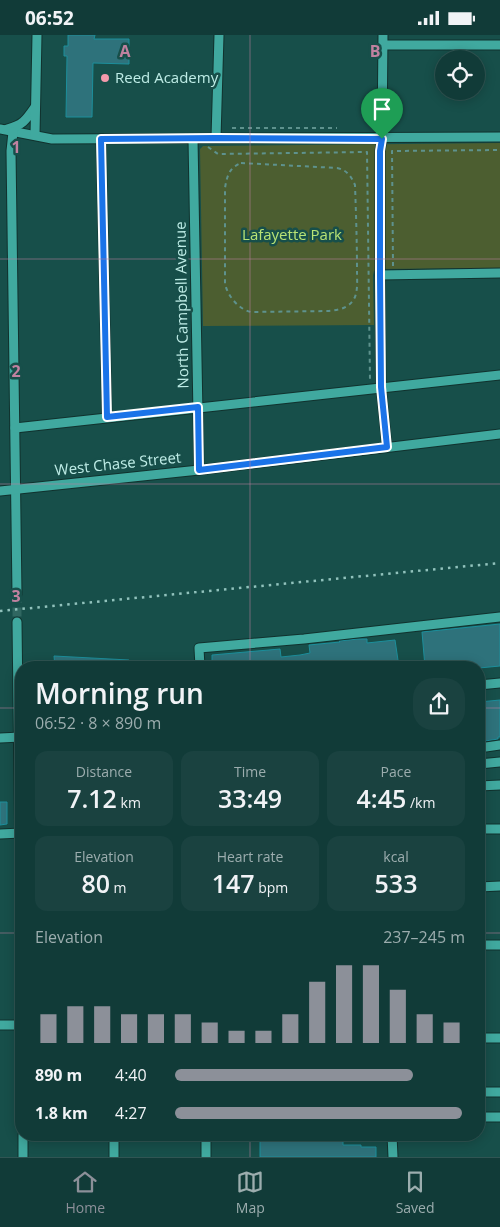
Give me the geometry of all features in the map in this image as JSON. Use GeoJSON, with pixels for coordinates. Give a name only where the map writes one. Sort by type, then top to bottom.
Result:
{"type":"FeatureCollection","features":[{"type":"Feature","properties":{"kind":"street"},"geometry":{"type":"LineString","coordinates":[[35,135],[37,35]]}},
{"type":"Feature","properties":{"kind":"street"},"geometry":{"type":"LineString","coordinates":[[216,138],[219,35]]}},
{"type":"Feature","properties":{"kind":"street"},"geometry":{"type":"LineString","coordinates":[[383,35],[382,139],[380,151],[381,387],[387,447]]}},
{"type":"Feature","properties":{"kind":"street"},"geometry":{"type":"LineString","coordinates":[[474,35],[474,45]]}},
{"type":"Feature","properties":{"kind":"street"},"geometry":{"type":"LineString","coordinates":[[383,45],[500,45]]}},
{"type":"Feature","properties":{"kind":"street"},"geometry":{"type":"LineString","coordinates":[[1,129],[17,127],[26,120],[36,107]]}},
{"type":"Feature","properties":{"kind":"street"},"geometry":{"type":"LineString","coordinates":[[1,129],[52,139],[500,137]]}},
{"type":"Feature","properties":{"kind":"street"},"geometry":{"type":"LineString","coordinates":[[13,132],[11,151],[17,594]]}},
{"type":"Feature","properties":{"kind":"street"},"geometry":{"type":"LineString","coordinates":[[101,139],[107,417]]}},
{"type":"Feature","properties":{"kind":"street","name":"North Campbell Avenue"},"geometry":{"type":"LineString","coordinates":[[194,139],[199,470]]}},
{"type":"Feature","properties":{"kind":"street"},"geometry":{"type":"LineString","coordinates":[[380,271],[500,273]]}},
{"type":"Feature","properties":{"kind":"street"},"geometry":{"type":"LineString","coordinates":[[15,428],[500,375]]}},
{"type":"Feature","properties":{"kind":"street","name":"West Chase Street"},"geometry":{"type":"LineString","coordinates":[[0,491],[199,470],[500,434]]}},
{"type":"Feature","properties":{"kind":"street"},"geometry":{"type":"LineString","coordinates":[[200,661],[199,648],[304,639],[500,617]]}},
{"type":"Feature","properties":{"kind":"street"},"geometry":{"type":"LineString","coordinates":[[17,623],[18,661]]}},
{"type":"Feature","properties":{"kind":"street"},"geometry":{"type":"LineString","coordinates":[[485,684],[500,683]]}},
{"type":"Feature","properties":{"kind":"street"},"geometry":{"type":"LineString","coordinates":[[0,738],[15,737]]}},
{"type":"Feature","properties":{"kind":"street"},"geometry":{"type":"LineString","coordinates":[[485,747],[500,745]]}},
{"type":"Feature","properties":{"kind":"street"},"geometry":{"type":"LineString","coordinates":[[485,763],[500,762]]}},
{"type":"Feature","properties":{"kind":"street"},"geometry":{"type":"LineString","coordinates":[[485,786],[500,785]]}},
{"type":"Feature","properties":{"kind":"street"},"geometry":{"type":"LineString","coordinates":[[485,829],[500,829]]}},
{"type":"Feature","properties":{"kind":"street"},"geometry":{"type":"LineString","coordinates":[[0,834],[15,833]]}},
{"type":"Feature","properties":{"kind":"street"},"geometry":{"type":"LineString","coordinates":[[485,887],[500,886]]}},
{"type":"Feature","properties":{"kind":"street"},"geometry":{"type":"LineString","coordinates":[[485,945],[500,945]]}},
{"type":"Feature","properties":{"kind":"street"},"geometry":{"type":"LineString","coordinates":[[0,1025],[15,1025]]}},
{"type":"Feature","properties":{"kind":"street"},"geometry":{"type":"LineString","coordinates":[[485,1038],[500,1038]]}},
{"type":"Feature","properties":{"kind":"street"},"geometry":{"type":"LineString","coordinates":[[485,1092],[500,1092],[500,1099]]}},
{"type":"Feature","properties":{"kind":"street"},"geometry":{"type":"LineString","coordinates":[[485,1117],[500,1117]]}},
{"type":"Feature","properties":{"kind":"street"},"geometry":{"type":"LineString","coordinates":[[23,1141],[23,1157]]}},
{"type":"Feature","properties":{"kind":"street"},"geometry":{"type":"LineString","coordinates":[[114,1141],[114,1157]]}},
{"type":"Feature","properties":{"kind":"street"},"geometry":{"type":"LineString","coordinates":[[206,1141],[206,1157]]}},
{"type":"Feature","properties":{"kind":"street"},"geometry":{"type":"LineString","coordinates":[[392,1141],[393,1157]]}},
{"type":"Feature","properties":{"kind":"path"},"geometry":{"type":"LineString","coordinates":[[232,128],[341,128]]}},
{"type":"Feature","properties":{"kind":"path"},"geometry":{"type":"LineString","coordinates":[[206,146],[218,154],[368,152],[370,382]]}},
{"type":"Feature","properties":{"kind":"path"},"geometry":{"type":"LineString","coordinates":[[368,267],[380,271],[393,267],[392,151],[500,150]]}},
{"type":"Feature","properties":{"kind":"path"},"geometry":{"type":"LineString","coordinates":[[241,163],[327,167],[344,170],[352,178],[355,185],[357,289],[351,303],[345,308],[329,311],[251,313],[244,311],[238,306],[226,290],[225,284],[225,188],[229,172],[233,167],[241,163]]}},
{"type":"Feature","properties":{"kind":"green space","name":"Lafayette Park"},"geometry":{"type":"Polygon","coordinates":[[[500,143],[500,268],[379,269],[374,271],[374,325],[203,326],[200,149],[203,146],[500,143]]]}},
{"type":"Feature","properties":{"kind":"building"},"geometry":{"type":"Polygon","coordinates":[[[68,35],[95,35],[94,39],[129,39],[129,64],[93,63],[92,117],[66,117],[67,56],[64,56],[64,46],[68,46],[68,35]]]}},
{"type":"Feature","properties":{"kind":"building"},"geometry":{"type":"Polygon","coordinates":[[[500,624],[500,666],[485,667],[485,661],[424,661],[422,632],[500,624]]]}},
{"type":"Feature","properties":{"kind":"building"},"geometry":{"type":"Polygon","coordinates":[[[367,639],[367,643],[395,640],[398,661],[212,661],[212,655],[280,649],[281,657],[300,655],[310,653],[309,645],[367,639]]]}},
{"type":"Feature","properties":{"kind":"building"},"geometry":{"type":"Polygon","coordinates":[[[54,656],[129,661],[54,661],[54,656]]]}},
{"type":"Feature","properties":{"kind":"building"},"geometry":{"type":"Polygon","coordinates":[[[500,700],[500,737],[498,739],[485,741],[485,701],[500,700]]]}},
{"type":"Feature","properties":{"kind":"building"},"geometry":{"type":"Polygon","coordinates":[[[0,802],[7,802],[7,824],[0,825],[0,802]]]}},
{"type":"Feature","properties":{"kind":"building"},"geometry":{"type":"Polygon","coordinates":[[[260,1141],[343,1141],[343,1145],[376,1147],[376,1157],[260,1157],[260,1141]]]}},
{"type":"Feature","properties":{"kind":"tunnel"},"geometry":{"type":"LineString","coordinates":[[17,594],[17,622]]}},
{"type":"Feature","properties":{"kind":"railway"},"geometry":{"type":"LineString","coordinates":[[0,611],[500,563]]}},
{"type":"Feature","properties":{"kind":"place","name":"Reed Academy"},"geometry":{"type":"Point","coordinates":[105,78]}},
{"type":"Feature","properties":{"kind":"route"},"geometry":{"type":"LineString","coordinates":[[101,139],[382,139],[380,151],[381,387],[387,447],[199,470],[198,407],[107,417],[101,139]]}}]}
